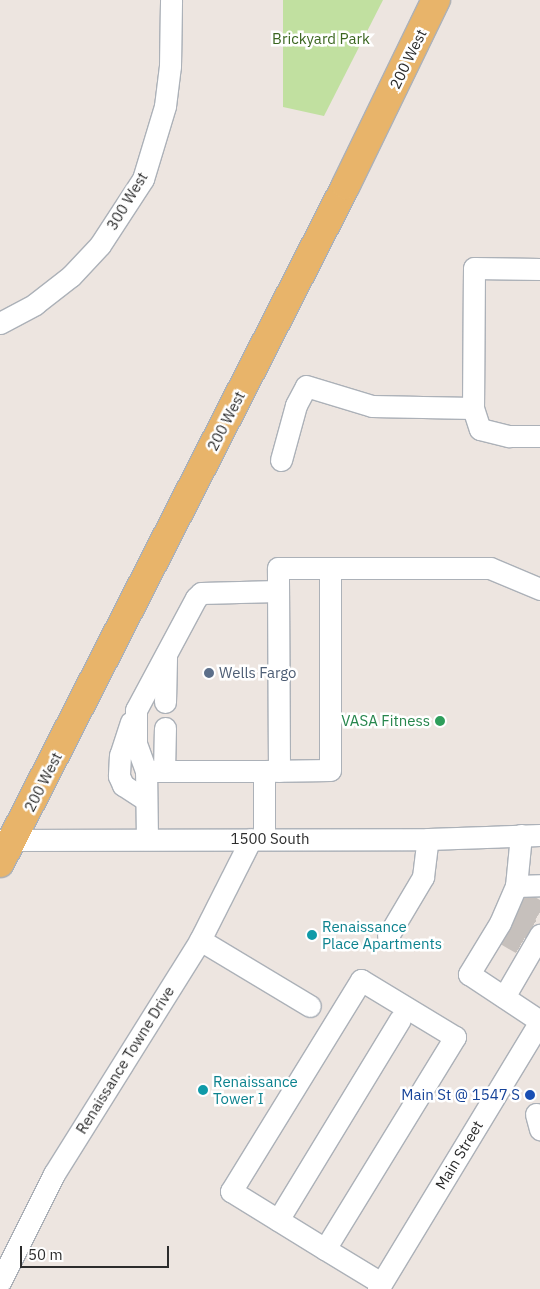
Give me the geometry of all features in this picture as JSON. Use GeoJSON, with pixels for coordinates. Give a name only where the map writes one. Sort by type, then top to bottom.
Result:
{"type":"FeatureCollection","features":[{"type":"Feature","properties":{"kind":"main road","name":"200 West"},"geometry":{"type":"LineString","coordinates":[[6,840],[328,220],[436,0]]}},
{"type":"Feature","properties":{"kind":"main road"},"geometry":{"type":"LineString","coordinates":[[0,863],[6,840]]}},
{"type":"Feature","properties":{"kind":"street","name":"300 West"},"geometry":{"type":"LineString","coordinates":[[0,323],[36,304],[71,276],[100,245],[143,179],[165,106],[170,66],[171,0]]}},
{"type":"Feature","properties":{"kind":"street"},"geometry":{"type":"LineString","coordinates":[[540,268],[474,268],[473,408],[480,429],[509,436],[540,436]]}},
{"type":"Feature","properties":{"kind":"street"},"geometry":{"type":"LineString","coordinates":[[281,460],[296,405],[306,386],[372,406],[473,408]]}},
{"type":"Feature","properties":{"kind":"street"},"geometry":{"type":"LineString","coordinates":[[258,839],[272,771],[278,568],[490,568],[540,589]]}},
{"type":"Feature","properties":{"kind":"street"},"geometry":{"type":"LineString","coordinates":[[155,771],[330,770],[330,568]]}},
{"type":"Feature","properties":{"kind":"street"},"geometry":{"type":"LineString","coordinates":[[146,800],[123,785],[119,776],[120,755],[136,710],[201,593],[278,591]]}},
{"type":"Feature","properties":{"kind":"street"},"geometry":{"type":"LineString","coordinates":[[165,702],[166,654]]}},
{"type":"Feature","properties":{"kind":"street"},"geometry":{"type":"LineString","coordinates":[[136,710],[136,743],[155,771]]}},
{"type":"Feature","properties":{"kind":"street"},"geometry":{"type":"LineString","coordinates":[[147,839],[146,800],[165,728]]}},
{"type":"Feature","properties":{"kind":"street","name":"1500 South"},"geometry":{"type":"LineString","coordinates":[[6,840],[428,839],[530,835]]}},
{"type":"Feature","properties":{"kind":"street"},"geometry":{"type":"LineString","coordinates":[[510,910],[530,835]]}},
{"type":"Feature","properties":{"kind":"street","name":"Renaissance Towne Drive"},"geometry":{"type":"LineString","coordinates":[[0,1282],[54,1174],[200,940],[258,839]]}},
{"type":"Feature","properties":{"kind":"street"},"geometry":{"type":"LineString","coordinates":[[388,936],[423,877],[428,839]]}},
{"type":"Feature","properties":{"kind":"street"},"geometry":{"type":"LineString","coordinates":[[540,885],[510,910],[469,974],[540,1021]]}},
{"type":"Feature","properties":{"kind":"street"},"geometry":{"type":"LineString","coordinates":[[504,997],[534,939]]}},
{"type":"Feature","properties":{"kind":"street"},"geometry":{"type":"LineString","coordinates":[[200,940],[310,1006]]}},
{"type":"Feature","properties":{"kind":"street"},"geometry":{"type":"LineString","coordinates":[[325,1249],[455,1037],[361,980],[231,1191],[325,1249],[380,1286]]}},
{"type":"Feature","properties":{"kind":"street"},"geometry":{"type":"LineString","coordinates":[[278,1220],[400,1020]]}},
{"type":"Feature","properties":{"kind":"street","name":"Main Street"},"geometry":{"type":"LineString","coordinates":[[380,1286],[533,1049],[540,1021]]}},
{"type":"Feature","properties":{"kind":"green space","name":"Brickyard Park"},"geometry":{"type":"Polygon","coordinates":[[[283,0],[383,0],[324,116],[283,107],[283,0]]]}},
{"type":"Feature","properties":{"kind":"tunnel"},"geometry":{"type":"LineString","coordinates":[[522,901],[540,912]]}},
{"type":"Feature","properties":{"kind":"tunnel"},"geometry":{"type":"LineString","coordinates":[[513,918],[533,930]]}},
{"type":"Feature","properties":{"kind":"tunnel"},"geometry":{"type":"LineString","coordinates":[[503,933],[524,945]]}},
{"type":"Feature","properties":{"kind":"place","name":"Wells Fargo"},"geometry":{"type":"Point","coordinates":[209,673]}},
{"type":"Feature","properties":{"kind":"place","name":"VASA Fitness"},"geometry":{"type":"Point","coordinates":[440,721]}},
{"type":"Feature","properties":{"kind":"place","name":"Renaissance Place Apartments"},"geometry":{"type":"Point","coordinates":[312,935]}},
{"type":"Feature","properties":{"kind":"place","name":"Renaissance Tower I"},"geometry":{"type":"Point","coordinates":[203,1090]}},
{"type":"Feature","properties":{"kind":"place","name":"Main St @ 1547 S"},"geometry":{"type":"Point","coordinates":[530,1095]}}]}
